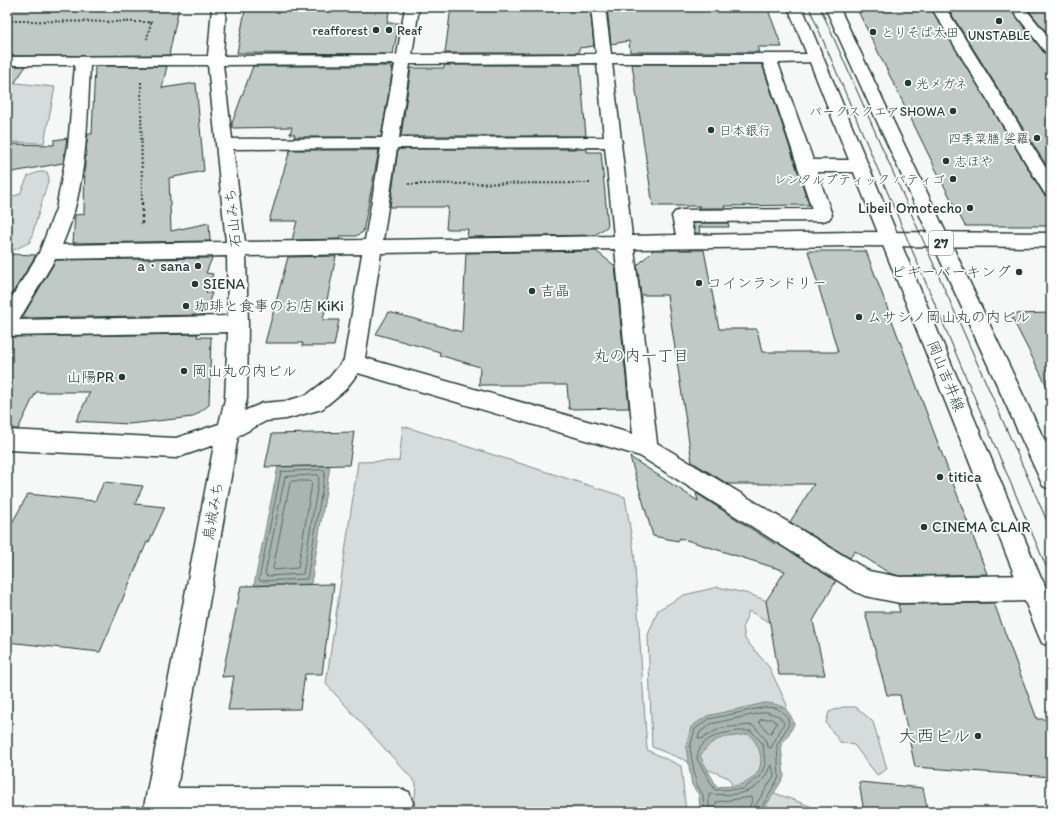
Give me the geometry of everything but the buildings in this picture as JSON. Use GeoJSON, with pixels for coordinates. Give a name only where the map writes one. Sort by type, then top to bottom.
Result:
{"type":"FeatureCollection","features":[{"type":"Feature","properties":{"kind":"street","name":"石山みち"},"geometry":{"type":"LineString","coordinates":[[219,7],[215,61],[236,249],[238,324],[236,399],[228,430]]}},
{"type":"Feature","properties":{"kind":"street"},"geometry":{"type":"LineString","coordinates":[[7,440],[176,448],[228,430],[263,412],[286,410],[314,402],[337,384],[354,363],[412,7]]}},
{"type":"Feature","properties":{"kind":"street"},"geometry":{"type":"LineString","coordinates":[[598,7],[605,59],[623,242],[646,448]]}},
{"type":"Feature","properties":{"kind":"street","name":"岡山吉井線"},"geometry":{"type":"LineString","coordinates":[[795,7],[1051,634]]}},
{"type":"Feature","properties":{"kind":"street","name":"27"},"geometry":{"type":"LineString","coordinates":[[832,7],[1051,479]]}},
{"type":"Feature","properties":{"kind":"street"},"geometry":{"type":"LineString","coordinates":[[938,7],[1051,190]]}},
{"type":"Feature","properties":{"kind":"street"},"geometry":{"type":"LineString","coordinates":[[1017,7],[1051,50]]}},
{"type":"Feature","properties":{"kind":"street"},"geometry":{"type":"LineString","coordinates":[[686,241],[681,216],[823,215],[770,58]]}},
{"type":"Feature","properties":{"kind":"street"},"geometry":{"type":"LineString","coordinates":[[7,61],[816,58]]}},
{"type":"Feature","properties":{"kind":"street"},"geometry":{"type":"LineString","coordinates":[[7,322],[50,252],[59,229],[76,161],[83,61]]}},
{"type":"Feature","properties":{"kind":"street"},"geometry":{"type":"LineString","coordinates":[[224,144],[614,142]]}},
{"type":"Feature","properties":{"kind":"street"},"geometry":{"type":"LineString","coordinates":[[806,166],[859,166]]}},
{"type":"Feature","properties":{"kind":"street"},"geometry":{"type":"LineString","coordinates":[[50,252],[686,241],[890,239],[1051,240]]}},
{"type":"Feature","properties":{"kind":"street"},"geometry":{"type":"LineString","coordinates":[[7,328],[238,324]]}},
{"type":"Feature","properties":{"kind":"street"},"geometry":{"type":"LineString","coordinates":[[354,363],[646,448],[865,583],[900,590],[1033,588]]}},
{"type":"Feature","properties":{"kind":"street","name":"烏城みち"},"geometry":{"type":"LineString","coordinates":[[159,807],[228,430]]}},
{"type":"Feature","properties":{"kind":"street"},"geometry":{"type":"LineString","coordinates":[[159,807],[398,803]]}},
{"type":"Feature","properties":{"kind":"path"},"geometry":{"type":"LineString","coordinates":[[7,21],[151,22],[141,61],[142,251]]}},
{"type":"Feature","properties":{"kind":"path"},"geometry":{"type":"LineString","coordinates":[[384,185],[618,183]]}},
{"type":"Feature","properties":{"kind":"shaded area"},"geometry":{"type":"Polygon","coordinates":[[[7,82],[55,87],[44,143],[7,142],[7,82]]]}},
{"type":"Feature","properties":{"kind":"shaded area"},"geometry":{"type":"Polygon","coordinates":[[[39,172],[47,172],[49,178],[30,242],[14,250],[7,249],[7,198],[20,194],[28,176],[39,172]]]}},
{"type":"Feature","properties":{"kind":"shaded area"},"geometry":{"type":"Polygon","coordinates":[[[403,426],[625,497],[634,552],[647,750],[681,766],[686,812],[414,812],[416,783],[326,684],[358,462],[399,461],[403,426]]]}},
{"type":"Feature","properties":{"kind":"shaded area"},"geometry":{"type":"Polygon","coordinates":[[[718,587],[749,594],[804,615],[809,622],[769,622],[749,611],[743,626],[745,639],[769,667],[787,705],[774,750],[769,791],[826,812],[739,812],[738,800],[729,778],[652,747],[648,635],[658,610],[684,595],[718,587]]]}},
{"type":"Feature","properties":{"kind":"shaded area"},"geometry":{"type":"Polygon","coordinates":[[[843,707],[856,707],[873,722],[887,769],[877,775],[854,745],[840,742],[826,723],[829,712],[843,707]]]}},
{"type":"Feature","properties":{"kind":"water"},"geometry":{"type":"Polygon","coordinates":[[[330,466],[311,584],[254,585],[278,467],[330,466]]]}},
{"type":"Feature","properties":{"kind":"water"},"geometry":{"type":"Polygon","coordinates":[[[765,703],[776,704],[784,708],[790,714],[794,724],[788,736],[781,745],[784,777],[762,812],[700,812],[699,795],[692,785],[686,747],[691,727],[707,716],[765,703]],[[749,734],[722,738],[711,744],[700,756],[717,787],[739,785],[750,780],[756,775],[761,762],[758,748],[749,734]]]}},
{"type":"Feature","properties":{"kind":"tram line"},"geometry":{"type":"LineString","coordinates":[[809,7],[1051,578]]}},
{"type":"Feature","properties":{"kind":"tram line"},"geometry":{"type":"LineString","coordinates":[[820,7],[1051,530]]}},
{"type":"Feature","properties":{"kind":"place","name":"UNSTABLE"},"geometry":{"type":"Point","coordinates":[999,21]}},
{"type":"Feature","properties":{"kind":"place","name":"reafforest"},"geometry":{"type":"Point","coordinates":[376,30]}},
{"type":"Feature","properties":{"kind":"place","name":"Reaf"},"geometry":{"type":"Point","coordinates":[389,30]}},
{"type":"Feature","properties":{"kind":"place","name":"とりそば太田"},"geometry":{"type":"Point","coordinates":[873,32]}},
{"type":"Feature","properties":{"kind":"place","name":"光メガネ"},"geometry":{"type":"Point","coordinates":[908,83]}},
{"type":"Feature","properties":{"kind":"place","name":"パークスクエアSHOWA"},"geometry":{"type":"Point","coordinates":[953,111]}},
{"type":"Feature","properties":{"kind":"place","name":"日本銀行"},"geometry":{"type":"Point","coordinates":[711,130]}},
{"type":"Feature","properties":{"kind":"place","name":"四季菜膳 娑羅"},"geometry":{"type":"Point","coordinates":[1037,138]}},
{"type":"Feature","properties":{"kind":"place","name":"志ほや"},"geometry":{"type":"Point","coordinates":[946,161]}},
{"type":"Feature","properties":{"kind":"place","name":"レンタルブティック パティゴ"},"geometry":{"type":"Point","coordinates":[953,179]}},
{"type":"Feature","properties":{"kind":"place","name":"Libeil Omotecho"},"geometry":{"type":"Point","coordinates":[970,208]}},
{"type":"Feature","properties":{"kind":"place","name":"a・sana"},"geometry":{"type":"Point","coordinates":[198,266]}},
{"type":"Feature","properties":{"kind":"place","name":"ピギーパーキング"},"geometry":{"type":"Point","coordinates":[1019,272]}},
{"type":"Feature","properties":{"kind":"place","name":"コインランドリー"},"geometry":{"type":"Point","coordinates":[699,283]}},
{"type":"Feature","properties":{"kind":"place","name":"SIENA"},"geometry":{"type":"Point","coordinates":[195,284]}},
{"type":"Feature","properties":{"kind":"place","name":"吉晶"},"geometry":{"type":"Point","coordinates":[532,291]}},
{"type":"Feature","properties":{"kind":"place","name":"珈琲と食事のお店 KiKi"},"geometry":{"type":"Point","coordinates":[186,306]}},
{"type":"Feature","properties":{"kind":"place","name":"ムサシノ岡山丸の内ビル"},"geometry":{"type":"Point","coordinates":[859,317]}},
{"type":"Feature","properties":{"kind":"place","name":"岡山丸の内ビル"},"geometry":{"type":"Point","coordinates":[184,371]}},
{"type":"Feature","properties":{"kind":"place","name":"山陽PR"},"geometry":{"type":"Point","coordinates":[122,377]}},
{"type":"Feature","properties":{"kind":"place","name":"titica"},"geometry":{"type":"Point","coordinates":[940,477]}},
{"type":"Feature","properties":{"kind":"place","name":"CINEMA CLAIR"},"geometry":{"type":"Point","coordinates":[924,527]}},
{"type":"Feature","properties":{"kind":"place","name":"大西ビル"},"geometry":{"type":"Point","coordinates":[978,736]}},
{"type":"Feature","properties":{"kind":"district","name":"丸の内一丁目"},"geometry":{"type":"Point","coordinates":[641,355]}}]}
